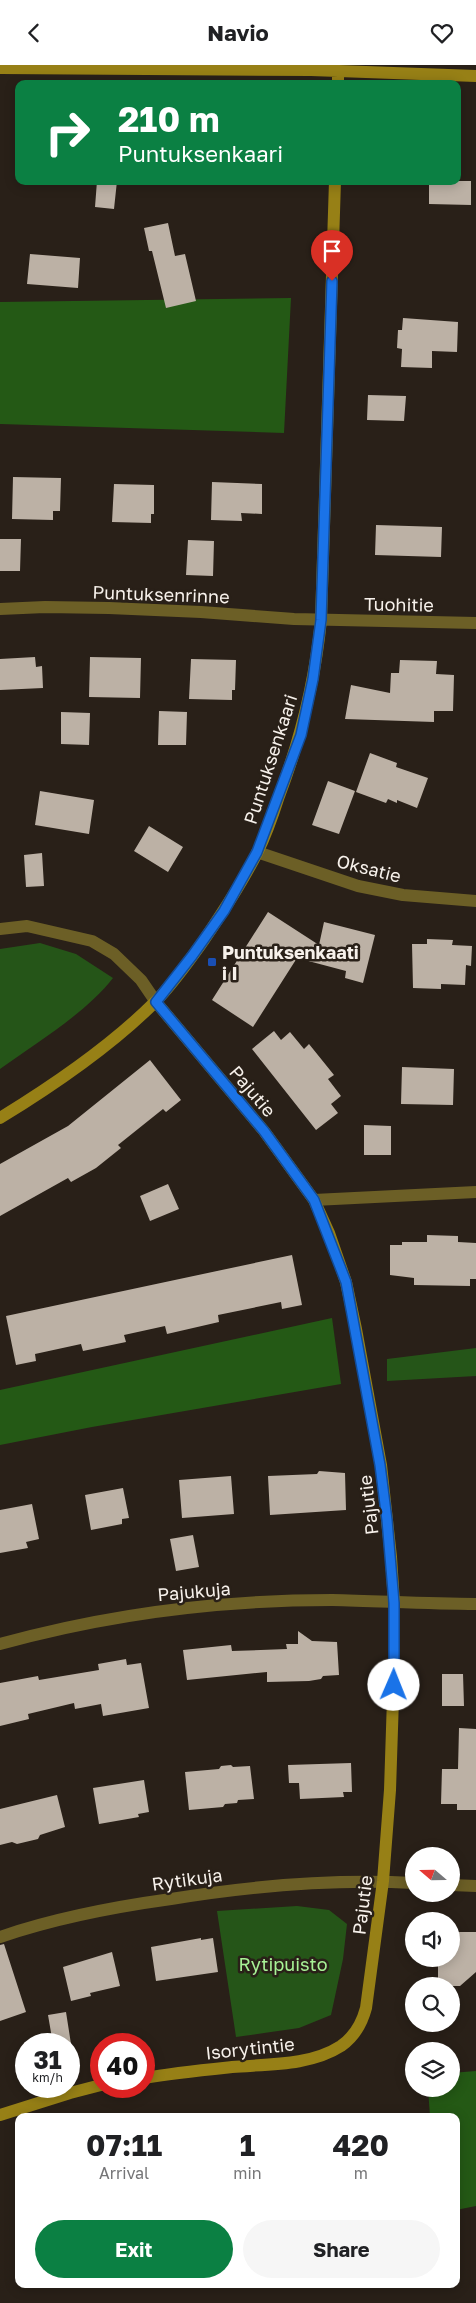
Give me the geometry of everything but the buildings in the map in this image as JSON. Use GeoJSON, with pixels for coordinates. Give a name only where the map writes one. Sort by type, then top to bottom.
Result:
{"type":"FeatureCollection","features":[{"type":"Feature","properties":{"kind":"street"},"geometry":{"type":"LineString","coordinates":[[0,68],[338,77],[476,76]]}},
{"type":"Feature","properties":{"kind":"street","name":"Puntuksenkaari"},"geometry":{"type":"LineString","coordinates":[[0,1118],[78,1066],[121,1033],[156,1002],[224,911],[257,852],[301,735],[313,679],[321,620],[335,185]]}},
{"type":"Feature","properties":{"kind":"street","name":"Puntuksenrinne"},"geometry":{"type":"LineString","coordinates":[[0,609],[45,607],[118,609],[321,620]]}},
{"type":"Feature","properties":{"kind":"street","name":"Tuohitie"},"geometry":{"type":"LineString","coordinates":[[321,620],[476,623]]}},
{"type":"Feature","properties":{"kind":"street","name":"Oksatie"},"geometry":{"type":"LineString","coordinates":[[257,852],[358,886],[403,895],[476,901]]}},
{"type":"Feature","properties":{"kind":"street"},"geometry":{"type":"LineString","coordinates":[[0,929],[27,926],[92,941],[114,954],[141,979],[156,1002]]}},
{"type":"Feature","properties":{"kind":"street","name":"Pajutie"},"geometry":{"type":"LineString","coordinates":[[156,1002],[264,1131],[314,1200],[346,1282],[356,1329],[380,1465],[391,1557],[394,1603],[394,1668],[390,1790],[382,1881],[366,2009],[362,2023],[354,2034]]}},
{"type":"Feature","properties":{"kind":"street"},"geometry":{"type":"LineString","coordinates":[[314,1200],[476,1192]]}},
{"type":"Feature","properties":{"kind":"street","name":"Pajukuja"},"geometry":{"type":"LineString","coordinates":[[0,1644],[47,1631],[177,1608],[332,1600],[476,1604]]}},
{"type":"Feature","properties":{"kind":"street","name":"Rytikuja"},"geometry":{"type":"LineString","coordinates":[[0,1937],[27,1927],[90,1912],[218,1891],[382,1881],[405,1882]]}},
{"type":"Feature","properties":{"kind":"street"},"geometry":{"type":"LineString","coordinates":[[460,1885],[476,1886]]}},
{"type":"Feature","properties":{"kind":"street","name":"Isorytintie"},"geometry":{"type":"LineString","coordinates":[[155,2077],[300,2061],[321,2055],[342,2045],[354,2034]]}},
{"type":"Feature","properties":{"kind":"street"},"geometry":{"type":"LineString","coordinates":[[0,2115],[90,2088]]}},
{"type":"Feature","properties":{"kind":"green space"},"geometry":{"type":"Polygon","coordinates":[[[291,298],[284,433],[0,424],[0,302],[291,298]]]}},
{"type":"Feature","properties":{"kind":"green space"},"geometry":{"type":"Polygon","coordinates":[[[40,943],[76,954],[113,978],[102,991],[75,1015],[0,1069],[0,949],[40,943]]]}},
{"type":"Feature","properties":{"kind":"green space"},"geometry":{"type":"Polygon","coordinates":[[[332,1318],[341,1384],[92,1427],[0,1445],[0,1390],[332,1318]]]}},
{"type":"Feature","properties":{"kind":"green space"},"geometry":{"type":"Polygon","coordinates":[[[476,1348],[476,1376],[387,1381],[387,1359],[476,1348]]]}},
{"type":"Feature","properties":{"kind":"green space","name":"Rytipuisto"},"geometry":{"type":"Polygon","coordinates":[[[297,1906],[329,1910],[347,1924],[343,1959],[331,2015],[299,2028],[236,2037],[217,1911],[297,1906]]]}},
{"type":"Feature","properties":{"kind":"green space"},"geometry":{"type":"Polygon","coordinates":[[[476,2071],[476,2206],[460,2209],[460,2113],[430,2113],[429,2097],[460,2097],[460,2072],[476,2071]]]}},
{"type":"Feature","properties":{"kind":"place","name":"Puntuksenkaati i I"},"geometry":{"type":"Point","coordinates":[212,962]}},
{"type":"Feature","properties":{"kind":"route"},"geometry":{"type":"LineString","coordinates":[[332,281],[321,620],[313,679],[301,735],[257,852],[224,911],[156,1002],[264,1131],[291,1167],[314,1200],[329,1233],[346,1282],[380,1465],[391,1557],[394,1603],[394,1685]]}}]}
